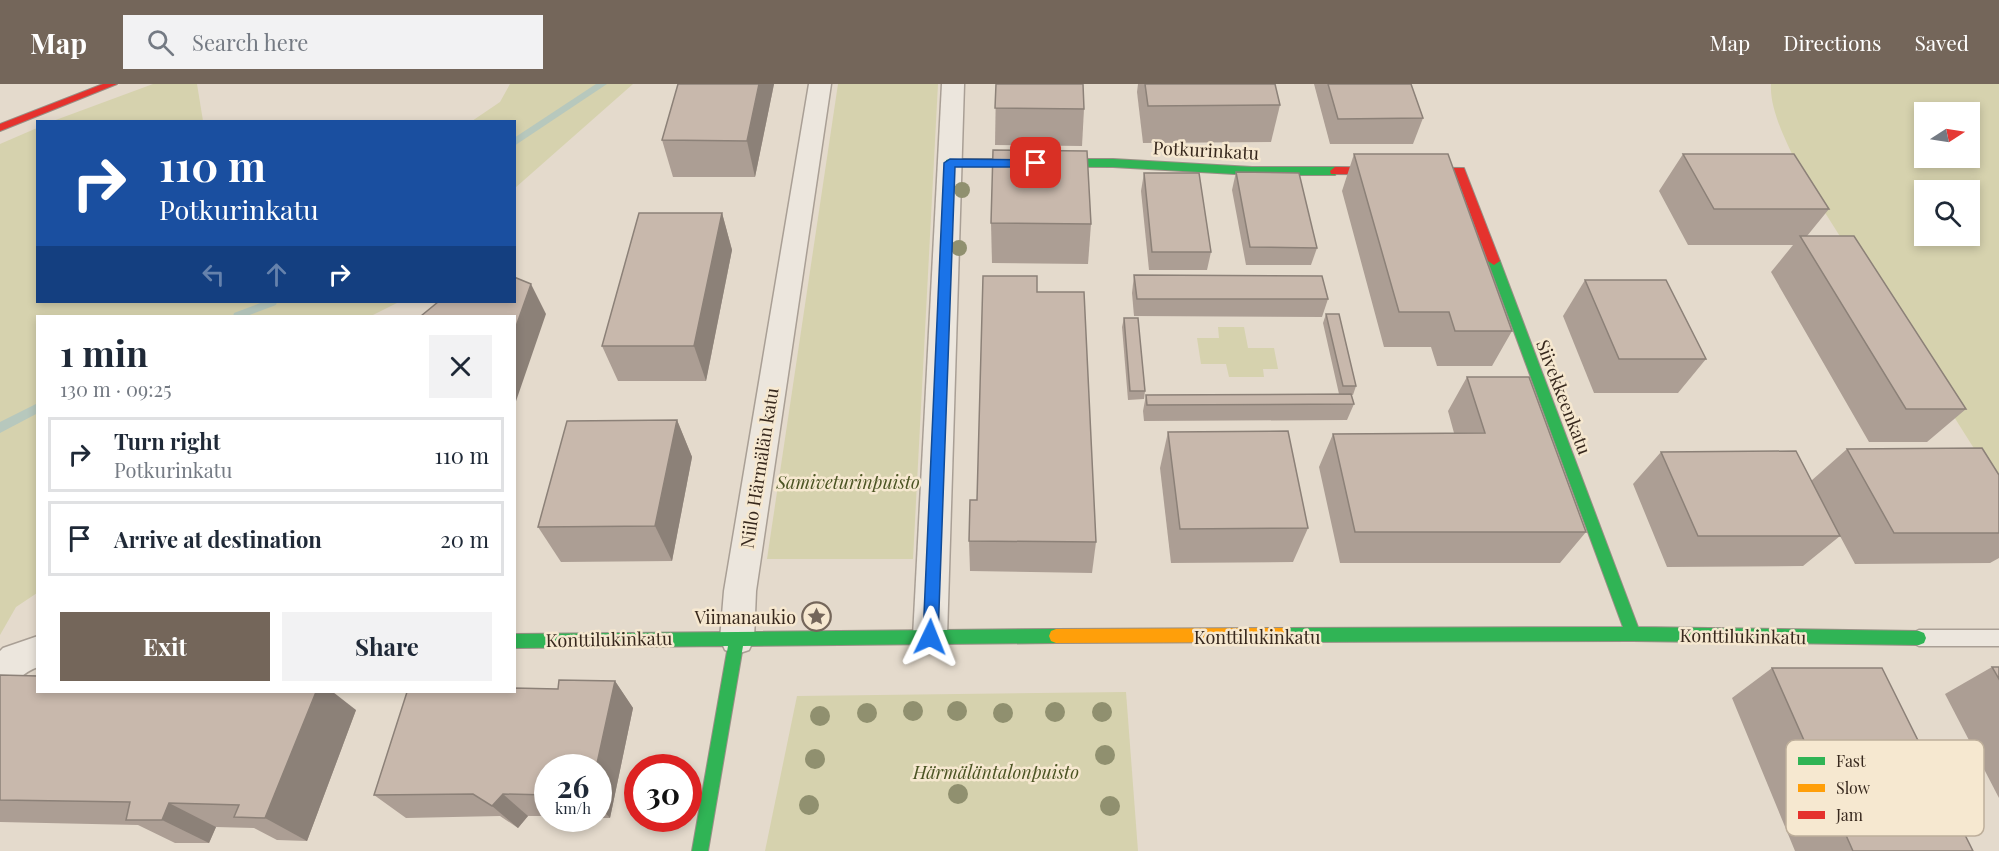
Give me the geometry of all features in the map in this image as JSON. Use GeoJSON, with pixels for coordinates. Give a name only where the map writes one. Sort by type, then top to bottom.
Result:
{"type":"FeatureCollection","features":[{"type":"Feature","properties":{"kind":"street"},"geometry":{"type":"LineString","coordinates":[[0,128],[112,84]]}},
{"type":"Feature","properties":{"kind":"street","name":"Niilo Härmälän katu"},"geometry":{"type":"LineString","coordinates":[[700,851],[731,683],[740,591],[820,84]]}},
{"type":"Feature","properties":{"kind":"street"},"geometry":{"type":"LineString","coordinates":[[930,637],[953,84]]}},
{"type":"Feature","properties":{"kind":"street","name":"Potkurinkatu"},"geometry":{"type":"LineString","coordinates":[[950,163],[1113,163],[1252,171],[1460,171]]}},
{"type":"Feature","properties":{"kind":"street","name":"Siivekkeenkatu"},"geometry":{"type":"LineString","coordinates":[[1460,171],[1633,634]]}},
{"type":"Feature","properties":{"kind":"street","name":"Konttilukinkatu"},"geometry":{"type":"LineString","coordinates":[[516,641],[1633,634],[1919,638]]}},
{"type":"Feature","properties":{"kind":"lane","name":"Konttilukinkatu"},"geometry":{"type":"LineString","coordinates":[[1919,638],[1999,638]]}},
{"type":"Feature","properties":{"kind":"green space"},"geometry":{"type":"Polygon","coordinates":[[[153,84],[197,84],[203,120],[56,120],[153,84]]]}},
{"type":"Feature","properties":{"kind":"green space"},"geometry":{"type":"Polygon","coordinates":[[[510,84],[633,84],[516,187],[516,120],[473,120],[500,102],[510,84]]]}},
{"type":"Feature","properties":{"kind":"green space","name":"Samiveturinpuisto"},"geometry":{"type":"Polygon","coordinates":[[[838,84],[938,84],[913,559],[767,559],[838,84]]]}},
{"type":"Feature","properties":{"kind":"green space"},"geometry":{"type":"Polygon","coordinates":[[[1771,84],[1999,84],[1999,488],[1805,181],[1783,134],[1774,108],[1771,84]]]}},
{"type":"Feature","properties":{"kind":"green space"},"geometry":{"type":"Polygon","coordinates":[[[36,128],[36,303],[397,303],[373,315],[36,315],[36,594],[16,607],[0,635],[0,144],[36,128]]]}},
{"type":"Feature","properties":{"kind":"green space"},"geometry":{"type":"Polygon","coordinates":[[[1218,327],[1244,327],[1248,348],[1274,348],[1278,369],[1263,369],[1264,377],[1229,377],[1226,364],[1201,364],[1197,338],[1219,338],[1218,327]]]}},
{"type":"Feature","properties":{"kind":"green space","name":"Härmäläntalonpuisto"},"geometry":{"type":"Polygon","coordinates":[[[1126,692],[1138,851],[765,851],[797,696],[1126,692]]]}},
{"type":"Feature","properties":{"kind":"building"},"geometry":{"type":"Polygon","coordinates":[[[678,84],[759,84],[747,141],[662,140],[678,84]]]}},
{"type":"Feature","properties":{"kind":"building"},"geometry":{"type":"Polygon","coordinates":[[[996,84],[1083,84],[1084,109],[995,108],[996,84]]]}},
{"type":"Feature","properties":{"kind":"building"},"geometry":{"type":"Polygon","coordinates":[[[1145,84],[1275,84],[1280,105],[1148,106],[1145,84]]]}},
{"type":"Feature","properties":{"kind":"building"},"geometry":{"type":"Polygon","coordinates":[[[1328,84],[1411,84],[1423,118],[1338,119],[1328,84]]]}},
{"type":"Feature","properties":{"kind":"building"},"geometry":{"type":"Polygon","coordinates":[[[993,150],[1087,151],[1091,224],[991,223],[993,150]]]}},
{"type":"Feature","properties":{"kind":"building"},"geometry":{"type":"Polygon","coordinates":[[[1354,154],[1448,154],[1512,331],[1455,331],[1449,312],[1399,312],[1354,154]]]}},
{"type":"Feature","properties":{"kind":"building"},"geometry":{"type":"Polygon","coordinates":[[[1683,154],[1794,154],[1829,209],[1714,209],[1683,154]]]}},
{"type":"Feature","properties":{"kind":"building"},"geometry":{"type":"Polygon","coordinates":[[[1236,172],[1299,173],[1317,248],[1250,247],[1236,172]]]}},
{"type":"Feature","properties":{"kind":"building"},"geometry":{"type":"Polygon","coordinates":[[[1144,173],[1199,173],[1211,252],[1152,252],[1144,173]]]}},
{"type":"Feature","properties":{"kind":"building"},"geometry":{"type":"Polygon","coordinates":[[[639,213],[722,213],[694,346],[602,346],[639,213]]]}},
{"type":"Feature","properties":{"kind":"building"},"geometry":{"type":"Polygon","coordinates":[[[1800,236],[1854,236],[1966,409],[1906,409],[1800,236]]]}},
{"type":"Feature","properties":{"kind":"building"},"geometry":{"type":"Polygon","coordinates":[[[1134,275],[1322,276],[1328,299],[1137,299],[1134,275]]]}},
{"type":"Feature","properties":{"kind":"building"},"geometry":{"type":"Polygon","coordinates":[[[983,276],[1037,276],[1037,292],[1084,292],[1096,542],[969,541],[970,500],[977,500],[983,276]]]}},
{"type":"Feature","properties":{"kind":"building"},"geometry":{"type":"Polygon","coordinates":[[[516,278],[531,284],[516,326],[516,315],[422,315],[437,303],[516,303],[516,278]]]}},
{"type":"Feature","properties":{"kind":"building"},"geometry":{"type":"Polygon","coordinates":[[[1585,280],[1666,280],[1706,359],[1619,359],[1585,280]]]}},
{"type":"Feature","properties":{"kind":"building"},"geometry":{"type":"Polygon","coordinates":[[[1326,314],[1339,314],[1356,386],[1343,386],[1326,314]]]}},
{"type":"Feature","properties":{"kind":"building"},"geometry":{"type":"Polygon","coordinates":[[[1124,318],[1138,318],[1145,391],[1130,391],[1124,318]]]}},
{"type":"Feature","properties":{"kind":"building"},"geometry":{"type":"Polygon","coordinates":[[[1467,377],[1529,377],[1586,532],[1355,532],[1333,434],[1485,433],[1467,377]]]}},
{"type":"Feature","properties":{"kind":"building"},"geometry":{"type":"Polygon","coordinates":[[[1351,394],[1354,404],[1147,405],[1146,395],[1351,394]]]}},
{"type":"Feature","properties":{"kind":"building"},"geometry":{"type":"Polygon","coordinates":[[[677,420],[655,526],[538,527],[567,421],[677,420]]]}},
{"type":"Feature","properties":{"kind":"building"},"geometry":{"type":"Polygon","coordinates":[[[1288,431],[1308,528],[1180,529],[1168,432],[1288,431]]]}},
{"type":"Feature","properties":{"kind":"building"},"geometry":{"type":"Polygon","coordinates":[[[1982,448],[1999,475],[1999,533],[1894,533],[1847,449],[1982,448]]]}},
{"type":"Feature","properties":{"kind":"building"},"geometry":{"type":"Polygon","coordinates":[[[1796,451],[1840,536],[1698,536],[1661,452],[1796,451]]]}},
{"type":"Feature","properties":{"kind":"building"},"geometry":{"type":"Polygon","coordinates":[[[1992,667],[1999,667],[1999,679],[1992,667]]]}},
{"type":"Feature","properties":{"kind":"building"},"geometry":{"type":"Polygon","coordinates":[[[1772,668],[1882,668],[1918,740],[1804,740],[1772,668]]]}},
{"type":"Feature","properties":{"kind":"building"},"geometry":{"type":"Polygon","coordinates":[[[0,675],[36,676],[36,693],[316,693],[265,818],[234,817],[239,805],[169,803],[162,820],[126,820],[130,802],[0,800],[0,675]]]}},
{"type":"Feature","properties":{"kind":"building"},"geometry":{"type":"Polygon","coordinates":[[[559,680],[615,681],[599,754],[534,754],[534,795],[503,794],[492,806],[473,794],[374,795],[407,693],[516,693],[516,688],[558,689],[559,680]]]}},
{"type":"Feature","properties":{"kind":"building"},"geometry":{"type":"Polygon","coordinates":[[[1846,836],[1966,836],[1973,851],[1853,851],[1846,836]]]}},
{"type":"Feature","properties":{"kind":"waterway"},"geometry":{"type":"LineString","coordinates":[[516,142],[602,84]]}},
{"type":"Feature","properties":{"kind":"waterway"},"geometry":{"type":"LineString","coordinates":[[240,315],[270,303]]}},
{"type":"Feature","properties":{"kind":"waterway"},"geometry":{"type":"LineString","coordinates":[[0,428],[36,408]]}},
{"type":"Feature","properties":{"kind":"traffic: fast"},"geometry":{"type":"LineString","coordinates":[[950,163],[1113,163],[1252,171],[1335,171]]}},
{"type":"Feature","properties":{"kind":"traffic: fast"},"geometry":{"type":"LineString","coordinates":[[1494,261],[1633,634]]}},
{"type":"Feature","properties":{"kind":"traffic: fast"},"geometry":{"type":"LineString","coordinates":[[1284,635],[1633,634],[1919,638]]}},
{"type":"Feature","properties":{"kind":"traffic: fast"},"geometry":{"type":"LineString","coordinates":[[516,641],[1056,636]]}},
{"type":"Feature","properties":{"kind":"traffic: fast"},"geometry":{"type":"LineString","coordinates":[[700,851],[737,639]]}},
{"type":"Feature","properties":{"kind":"traffic: slow"},"geometry":{"type":"LineString","coordinates":[[1056,636],[1284,635]]}},
{"type":"Feature","properties":{"kind":"traffic: jam"},"geometry":{"type":"LineString","coordinates":[[0,128],[112,84]]}},
{"type":"Feature","properties":{"kind":"traffic: jam"},"geometry":{"type":"LineString","coordinates":[[1335,171],[1460,171],[1494,261]]}},
{"type":"Feature","properties":{"kind":"place","name":"Viimanaukio"},"geometry":{"type":"Point","coordinates":[817,617]}},
{"type":"Feature","properties":{"kind":"route"},"geometry":{"type":"LineString","coordinates":[[930,637],[950,163],[1036,163]]}}]}
